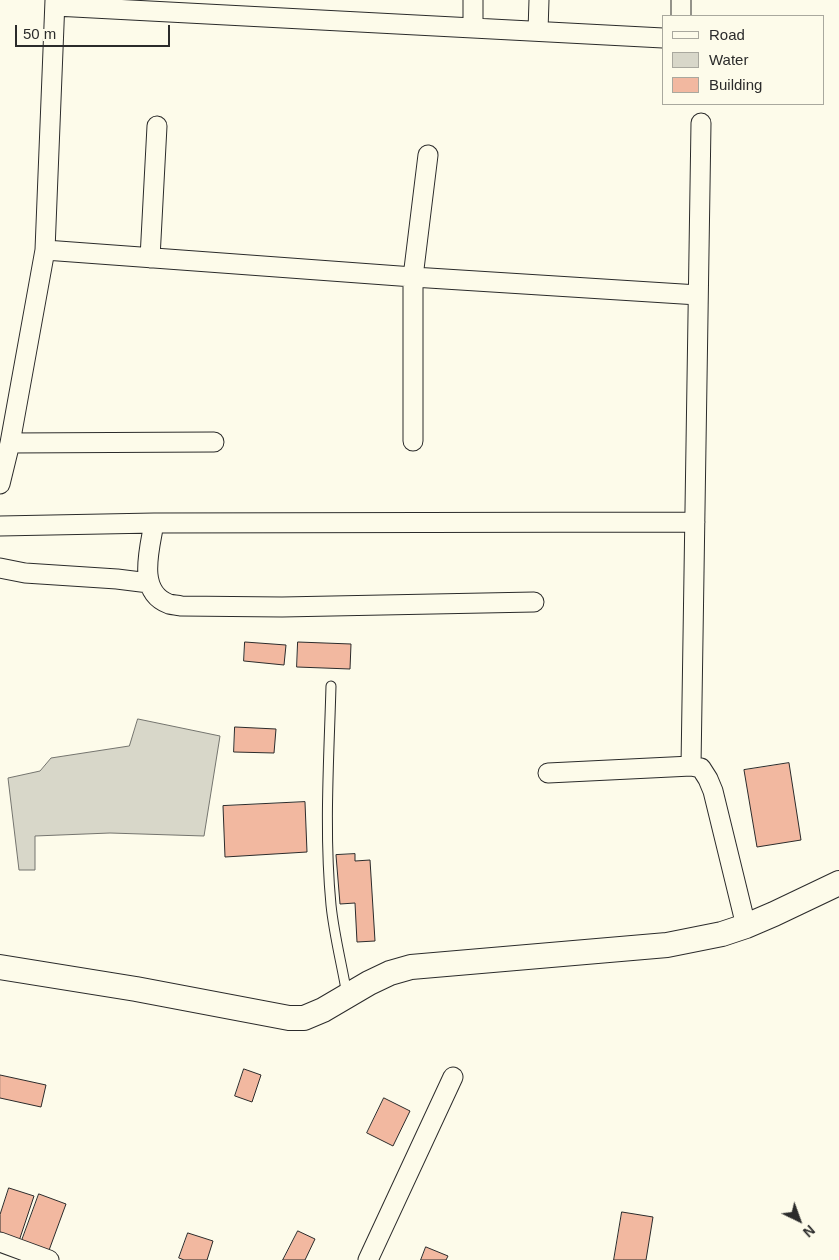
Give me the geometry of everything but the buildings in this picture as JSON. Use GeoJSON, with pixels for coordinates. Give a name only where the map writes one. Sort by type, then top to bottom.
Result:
{"type":"FeatureCollection","features":[{"type":"Feature","properties":{"kind":"street"},"geometry":{"type":"LineString","coordinates":[[473,0],[473,28]]}},
{"type":"Feature","properties":{"kind":"street"},"geometry":{"type":"LineString","coordinates":[[538,31],[539,0]]}},
{"type":"Feature","properties":{"kind":"street"},"geometry":{"type":"LineString","coordinates":[[681,0],[681,15]]}},
{"type":"Feature","properties":{"kind":"street"},"geometry":{"type":"LineString","coordinates":[[0,484],[10,443],[45,250],[55,3],[662,38]]}},
{"type":"Feature","properties":{"kind":"street"},"geometry":{"type":"LineString","coordinates":[[691,766],[701,123]]}},
{"type":"Feature","properties":{"kind":"street"},"geometry":{"type":"LineString","coordinates":[[150,258],[157,126]]}},
{"type":"Feature","properties":{"kind":"street"},"geometry":{"type":"LineString","coordinates":[[413,441],[413,277],[428,155]]}},
{"type":"Feature","properties":{"kind":"street"},"geometry":{"type":"LineString","coordinates":[[45,250],[413,277],[698,295]]}},
{"type":"Feature","properties":{"kind":"street"},"geometry":{"type":"LineString","coordinates":[[10,443],[214,442]]}},
{"type":"Feature","properties":{"kind":"street"},"geometry":{"type":"LineString","coordinates":[[0,526],[154,523],[695,522]]}},
{"type":"Feature","properties":{"kind":"street"},"geometry":{"type":"LineString","coordinates":[[154,523],[147,566],[149,584],[158,596],[168,604],[181,606],[282,607],[534,602]]}},
{"type":"Feature","properties":{"kind":"street"},"geometry":{"type":"LineString","coordinates":[[0,568],[25,573],[149,584]]}},
{"type":"Feature","properties":{"kind":"street"},"geometry":{"type":"LineString","coordinates":[[548,773],[691,766],[701,768],[713,791],[746,926]]}},
{"type":"Feature","properties":{"kind":"street"},"geometry":{"type":"LineString","coordinates":[[0,967],[290,1018],[304,1018],[323,1010],[368,983],[390,973],[411,967],[667,945],[722,934],[746,926],[839,883]]}},
{"type":"Feature","properties":{"kind":"street"},"geometry":{"type":"LineString","coordinates":[[368,1260],[453,1077]]}},
{"type":"Feature","properties":{"kind":"street"},"geometry":{"type":"LineString","coordinates":[[0,1242],[49,1260]]}},
{"type":"Feature","properties":{"kind":"lane"},"geometry":{"type":"LineString","coordinates":[[330,686],[328,864],[331,906],[347,996]]}},
{"type":"Feature","properties":{"kind":"water"},"geometry":{"type":"Polygon","coordinates":[[[138,719],[220,736],[204,836],[110,833],[35,836],[35,870],[19,870],[8,778],[40,771],[51,758],[129,746],[138,719]]]}}]}
